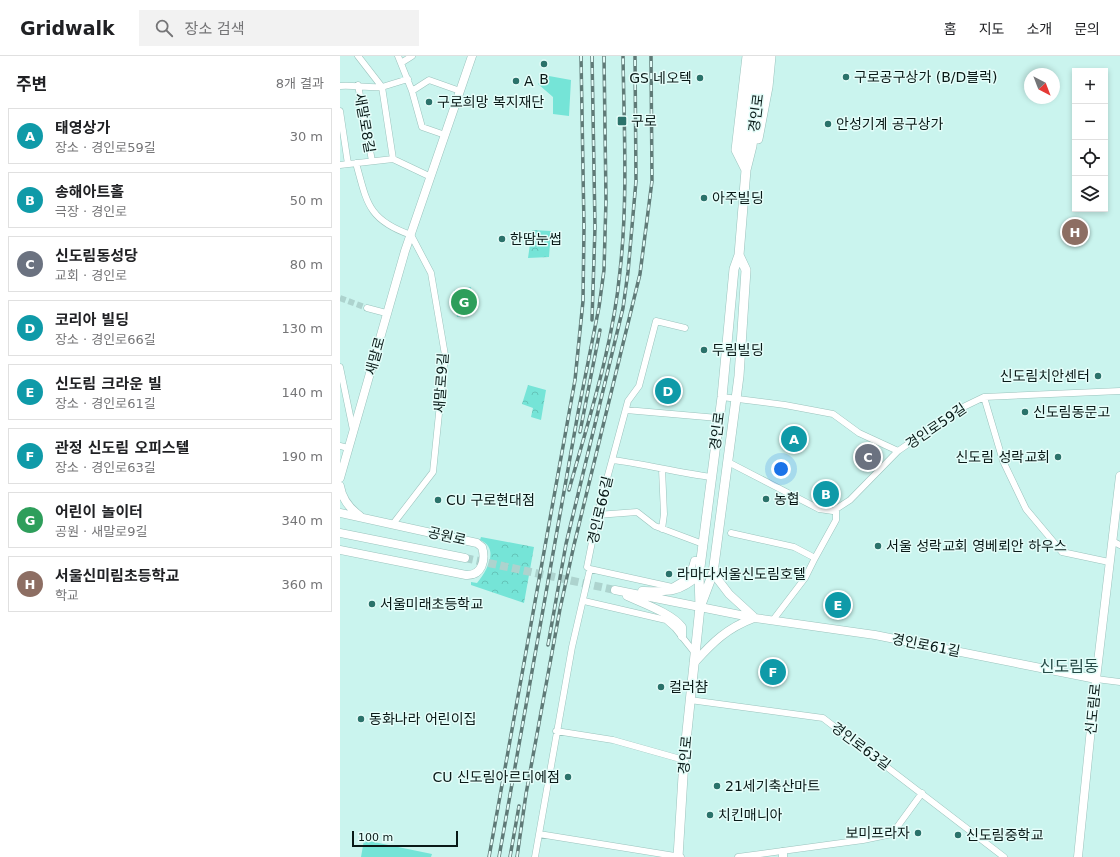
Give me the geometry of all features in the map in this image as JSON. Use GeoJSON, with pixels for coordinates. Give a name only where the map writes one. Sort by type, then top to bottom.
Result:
{"type":"FeatureCollection","features":[{"type":"Feature","properties":{"kind":"main road"},"geometry":{"type":"LineString","coordinates":[[746,170],[736,150],[747,56]]}},
{"type":"Feature","properties":{"kind":"main road","name":"경인로"},"geometry":{"type":"LineString","coordinates":[[678,857],[684,760],[700,607],[699,575],[718,418],[722,397],[734,269],[739,255],[746,170],[744,144],[755,56]]}},
{"type":"Feature","properties":{"kind":"main road","name":"경인로"},"geometry":{"type":"LineString","coordinates":[[746,170],[752,146],[763,56]]}},
{"type":"Feature","properties":{"kind":"main road"},"geometry":{"type":"LineString","coordinates":[[746,170],[757,146],[768,87],[771,56]]}},
{"type":"Feature","properties":{"kind":"main road","name":"경인로"},"geometry":{"type":"LineString","coordinates":[[700,607],[713,573],[735,397],[739,376],[746,270],[739,255]]}},
{"type":"Feature","properties":{"kind":"street"},"geometry":{"type":"LineString","coordinates":[[358,56],[382,87],[393,159]]}},
{"type":"Feature","properties":{"kind":"street"},"geometry":{"type":"LineString","coordinates":[[398,56],[408,78],[422,127],[445,135]]}},
{"type":"Feature","properties":{"kind":"street"},"geometry":{"type":"LineString","coordinates":[[401,63],[412,56]]}},
{"type":"Feature","properties":{"kind":"street","name":"새말로"},"geometry":{"type":"LineString","coordinates":[[340,478],[386,313],[411,234],[472,56]]}},
{"type":"Feature","properties":{"kind":"street"},"geometry":{"type":"LineString","coordinates":[[340,86],[358,85],[368,88],[382,87],[408,78]]}},
{"type":"Feature","properties":{"kind":"street"},"geometry":{"type":"LineString","coordinates":[[412,90],[429,80],[460,91]]}},
{"type":"Feature","properties":{"kind":"street","name":"새말로8길"},"geometry":{"type":"LineString","coordinates":[[358,85],[372,161]]}},
{"type":"Feature","properties":{"kind":"street","name":"새말로8길"},"geometry":{"type":"LineString","coordinates":[[340,111],[348,164]]}},
{"type":"Feature","properties":{"kind":"street","name":"새말로8길"},"geometry":{"type":"LineString","coordinates":[[340,165],[393,159],[431,177]]}},
{"type":"Feature","properties":{"kind":"street"},"geometry":{"type":"LineString","coordinates":[[356,163],[367,202],[375,214],[392,228],[411,234]]}},
{"type":"Feature","properties":{"kind":"street","name":"새말로9길"},"geometry":{"type":"LineString","coordinates":[[393,524],[433,472],[445,355],[431,272],[411,234]]}},
{"type":"Feature","properties":{"kind":"street"},"geometry":{"type":"LineString","coordinates":[[367,308],[386,313]]}},
{"type":"Feature","properties":{"kind":"street","name":"경인로66길"},"geometry":{"type":"LineString","coordinates":[[535,857],[572,647],[584,602],[590,569],[587,567],[597,515],[628,401],[640,386],[656,321],[685,328]]}},
{"type":"Feature","properties":{"kind":"street"},"geometry":{"type":"LineString","coordinates":[[340,368],[353,431]]}},
{"type":"Feature","properties":{"kind":"street","name":"경인로59길"},"geometry":{"type":"LineString","coordinates":[[722,397],[735,397],[833,414],[858,433],[898,451],[957,410],[984,397],[1120,391]]}},
{"type":"Feature","properties":{"kind":"street"},"geometry":{"type":"LineString","coordinates":[[984,397],[1003,461],[1026,509],[1062,552],[1109,562]]}},
{"type":"Feature","properties":{"kind":"street"},"geometry":{"type":"LineString","coordinates":[[626,410],[718,418]]}},
{"type":"Feature","properties":{"kind":"street"},"geometry":{"type":"LineString","coordinates":[[340,446],[348,448]]}},
{"type":"Feature","properties":{"kind":"street"},"geometry":{"type":"LineString","coordinates":[[773,620],[804,578],[816,558],[836,520],[836,509],[850,500],[898,451]]}},
{"type":"Feature","properties":{"kind":"street"},"geometry":{"type":"LineString","coordinates":[[612,460],[639,463],[662,469],[712,477]]}},
{"type":"Feature","properties":{"kind":"street","name":"경인로"},"geometry":{"type":"LineString","coordinates":[[728,462],[819,509],[833,511],[836,509]]}},
{"type":"Feature","properties":{"kind":"street"},"geometry":{"type":"LineString","coordinates":[[662,469],[664,514],[662,529]]}},
{"type":"Feature","properties":{"kind":"street","name":"신도림로"},"geometry":{"type":"LineString","coordinates":[[1078,857],[1096,679],[1120,476]]}},
{"type":"Feature","properties":{"kind":"street"},"geometry":{"type":"LineString","coordinates":[[340,486],[341,495],[347,504],[364,518]]}},
{"type":"Feature","properties":{"kind":"street"},"geometry":{"type":"LineString","coordinates":[[597,515],[637,512],[655,526],[703,544]]}},
{"type":"Feature","properties":{"kind":"street","name":"공원로"},"geometry":{"type":"LineString","coordinates":[[340,513],[477,543],[483,550],[482,566],[476,574],[466,575],[340,550]]}},
{"type":"Feature","properties":{"kind":"street","name":"공원로"},"geometry":{"type":"LineString","coordinates":[[340,533],[465,558]]}},
{"type":"Feature","properties":{"kind":"street"},"geometry":{"type":"LineString","coordinates":[[731,533],[794,547],[816,558]]}},
{"type":"Feature","properties":{"kind":"street"},"geometry":{"type":"LineString","coordinates":[[1112,540],[1120,545]]}},
{"type":"Feature","properties":{"kind":"street"},"geometry":{"type":"LineString","coordinates":[[590,569],[672,587],[689,577],[694,560],[701,560]]}},
{"type":"Feature","properties":{"kind":"street"},"geometry":{"type":"LineString","coordinates":[[694,663],[726,631],[740,623],[755,618],[728,594],[713,573]]}},
{"type":"Feature","properties":{"kind":"street"},"geometry":{"type":"LineString","coordinates":[[615,590],[661,592],[675,591],[688,585],[699,575]]}},
{"type":"Feature","properties":{"kind":"street"},"geometry":{"type":"LineString","coordinates":[[615,590],[654,609],[666,613],[682,627],[682,636]]}},
{"type":"Feature","properties":{"kind":"street","name":"경인로61길"},"geometry":{"type":"LineString","coordinates":[[615,590],[755,618],[875,635],[1096,679]]}},
{"type":"Feature","properties":{"kind":"street"},"geometry":{"type":"LineString","coordinates":[[584,602],[666,620],[682,636],[695,653]]}},
{"type":"Feature","properties":{"kind":"street"},"geometry":{"type":"LineString","coordinates":[[1096,679],[1120,682]]}},
{"type":"Feature","properties":{"kind":"street","name":"경인로63길"},"geometry":{"type":"LineString","coordinates":[[690,700],[823,718],[1004,857]]}},
{"type":"Feature","properties":{"kind":"street"},"geometry":{"type":"LineString","coordinates":[[556,731],[613,740],[684,760]]}},
{"type":"Feature","properties":{"kind":"street"},"geometry":{"type":"LineString","coordinates":[[738,857],[783,854],[892,834],[922,793]]}},
{"type":"Feature","properties":{"kind":"street"},"geometry":{"type":"LineString","coordinates":[[539,834],[678,857]]}},
{"type":"Feature","properties":{"kind":"green space"},"geometry":{"type":"Polygon","coordinates":[[[549,76],[571,80],[569,116],[553,114],[553,97],[538,84],[549,76]]]}},
{"type":"Feature","properties":{"kind":"green space"},"geometry":{"type":"Polygon","coordinates":[[[532,230],[551,231],[549,257],[528,258],[532,230]]]}},
{"type":"Feature","properties":{"kind":"green space"},"geometry":{"type":"Polygon","coordinates":[[[471,287],[472,314],[457,317],[454,290],[471,287]]]}},
{"type":"Feature","properties":{"kind":"green space"},"geometry":{"type":"Polygon","coordinates":[[[528,385],[546,390],[541,420],[531,417],[533,408],[522,404],[528,385]]]}},
{"type":"Feature","properties":{"kind":"green space"},"geometry":{"type":"Polygon","coordinates":[[[481,537],[534,547],[524,603],[471,585],[471,582],[477,583],[481,578],[490,560],[489,548],[480,540],[481,537]]]}},
{"type":"Feature","properties":{"kind":"green space"},"geometry":{"type":"Polygon","coordinates":[[[364,840],[432,854],[431,857],[361,857],[364,840]]]}},
{"type":"Feature","properties":{"kind":"tunnel"},"geometry":{"type":"LineString","coordinates":[[340,298],[367,308]]}},
{"type":"Feature","properties":{"kind":"tunnel"},"geometry":{"type":"LineString","coordinates":[[465,558],[615,590]]}},
{"type":"Feature","properties":{"kind":"railway"},"geometry":{"type":"LineString","coordinates":[[489,857],[575,380],[583,301],[584,227],[581,56]]}},
{"type":"Feature","properties":{"kind":"railway"},"geometry":{"type":"LineString","coordinates":[[592,56],[595,227],[592,320]]}},
{"type":"Feature","properties":{"kind":"railway"},"geometry":{"type":"LineString","coordinates":[[499,857],[578,413],[599,307],[604,270],[606,200],[604,56]]}},
{"type":"Feature","properties":{"kind":"railway"},"geometry":{"type":"LineString","coordinates":[[569,490],[599,382],[617,299],[625,191],[623,56]]}},
{"type":"Feature","properties":{"kind":"railway"},"geometry":{"type":"LineString","coordinates":[[548,645],[566,544],[623,308],[628,272],[636,181],[635,56]]}},
{"type":"Feature","properties":{"kind":"railway"},"geometry":{"type":"LineString","coordinates":[[517,857],[526,794],[560,609],[574,545],[640,274],[652,181],[651,56]]}},
{"type":"Feature","properties":{"kind":"railway"},"geometry":{"type":"LineString","coordinates":[[580,432],[600,330]]}},
{"type":"Feature","properties":{"kind":"railway"},"geometry":{"type":"LineString","coordinates":[[510,857],[519,806]]}},
{"type":"Feature","properties":{"kind":"place","name":"B"},"geometry":{"type":"Point","coordinates":[544,64]}},
{"type":"Feature","properties":{"kind":"place","name":"구로공구상가 (B/D블럭)"},"geometry":{"type":"Point","coordinates":[846,77]}},
{"type":"Feature","properties":{"kind":"place","name":"GS 네오텍"},"geometry":{"type":"Point","coordinates":[700,78]}},
{"type":"Feature","properties":{"kind":"place","name":"A"},"geometry":{"type":"Point","coordinates":[516,81]}},
{"type":"Feature","properties":{"kind":"place","name":"구로희망 복지재단"},"geometry":{"type":"Point","coordinates":[429,102]}},
{"type":"Feature","properties":{"kind":"place","name":"구로"},"geometry":{"type":"Point","coordinates":[622,121]}},
{"type":"Feature","properties":{"kind":"place","name":"안성기계 공구상가"},"geometry":{"type":"Point","coordinates":[828,124]}},
{"type":"Feature","properties":{"kind":"place","name":"아주빌딩"},"geometry":{"type":"Point","coordinates":[704,198]}},
{"type":"Feature","properties":{"kind":"place","name":"서울신미림초등학교"},"geometry":{"type":"Point","coordinates":[1075,232]}},
{"type":"Feature","properties":{"kind":"place","name":"한땀눈썹"},"geometry":{"type":"Point","coordinates":[502,239]}},
{"type":"Feature","properties":{"kind":"place","name":"어린이 놀이터"},"geometry":{"type":"Point","coordinates":[464,302]}},
{"type":"Feature","properties":{"kind":"place","name":"두림빌딩"},"geometry":{"type":"Point","coordinates":[704,350]}},
{"type":"Feature","properties":{"kind":"place","name":"신도림치안센터"},"geometry":{"type":"Point","coordinates":[1098,376]}},
{"type":"Feature","properties":{"kind":"place","name":"코리아 빌딩"},"geometry":{"type":"Point","coordinates":[668,391]}},
{"type":"Feature","properties":{"kind":"place","name":"신도림동문고"},"geometry":{"type":"Point","coordinates":[1025,412]}},
{"type":"Feature","properties":{"kind":"place","name":"태영상가"},"geometry":{"type":"Point","coordinates":[794,439]}},
{"type":"Feature","properties":{"kind":"place","name":"신도림동성당"},"geometry":{"type":"Point","coordinates":[868,457]}},
{"type":"Feature","properties":{"kind":"place","name":"신도림 성락교회"},"geometry":{"type":"Point","coordinates":[1058,457]}},
{"type":"Feature","properties":{"kind":"place","name":"송해아트홀"},"geometry":{"type":"Point","coordinates":[826,494]}},
{"type":"Feature","properties":{"kind":"place","name":"농협"},"geometry":{"type":"Point","coordinates":[766,499]}},
{"type":"Feature","properties":{"kind":"place","name":"CU 구로현대점"},"geometry":{"type":"Point","coordinates":[438,500]}},
{"type":"Feature","properties":{"kind":"place","name":"서울 성락교회 영베뢰안 하우스"},"geometry":{"type":"Point","coordinates":[878,546]}},
{"type":"Feature","properties":{"kind":"place","name":"라마다서울신도림호텔"},"geometry":{"type":"Point","coordinates":[669,574]}},
{"type":"Feature","properties":{"kind":"place","name":"서울미래초등학교"},"geometry":{"type":"Point","coordinates":[372,604]}},
{"type":"Feature","properties":{"kind":"place","name":"신도림 크라운 빌"},"geometry":{"type":"Point","coordinates":[838,605]}},
{"type":"Feature","properties":{"kind":"place","name":"관정 신도림 오피스텔"},"geometry":{"type":"Point","coordinates":[773,672]}},
{"type":"Feature","properties":{"kind":"place","name":"컬러챰"},"geometry":{"type":"Point","coordinates":[661,687]}},
{"type":"Feature","properties":{"kind":"place","name":"동화나라 어린이집"},"geometry":{"type":"Point","coordinates":[361,719]}},
{"type":"Feature","properties":{"kind":"place","name":"CU 신도림아르디에점"},"geometry":{"type":"Point","coordinates":[568,777]}},
{"type":"Feature","properties":{"kind":"place","name":"21세기축산마트"},"geometry":{"type":"Point","coordinates":[717,786]}},
{"type":"Feature","properties":{"kind":"place","name":"치킨매니아"},"geometry":{"type":"Point","coordinates":[710,815]}},
{"type":"Feature","properties":{"kind":"place","name":"보미프라자"},"geometry":{"type":"Point","coordinates":[918,833]}},
{"type":"Feature","properties":{"kind":"place","name":"신도림중학교"},"geometry":{"type":"Point","coordinates":[958,835]}},
{"type":"Feature","properties":{"kind":"district","name":"신도림동"},"geometry":{"type":"Point","coordinates":[1069,666]}}]}
